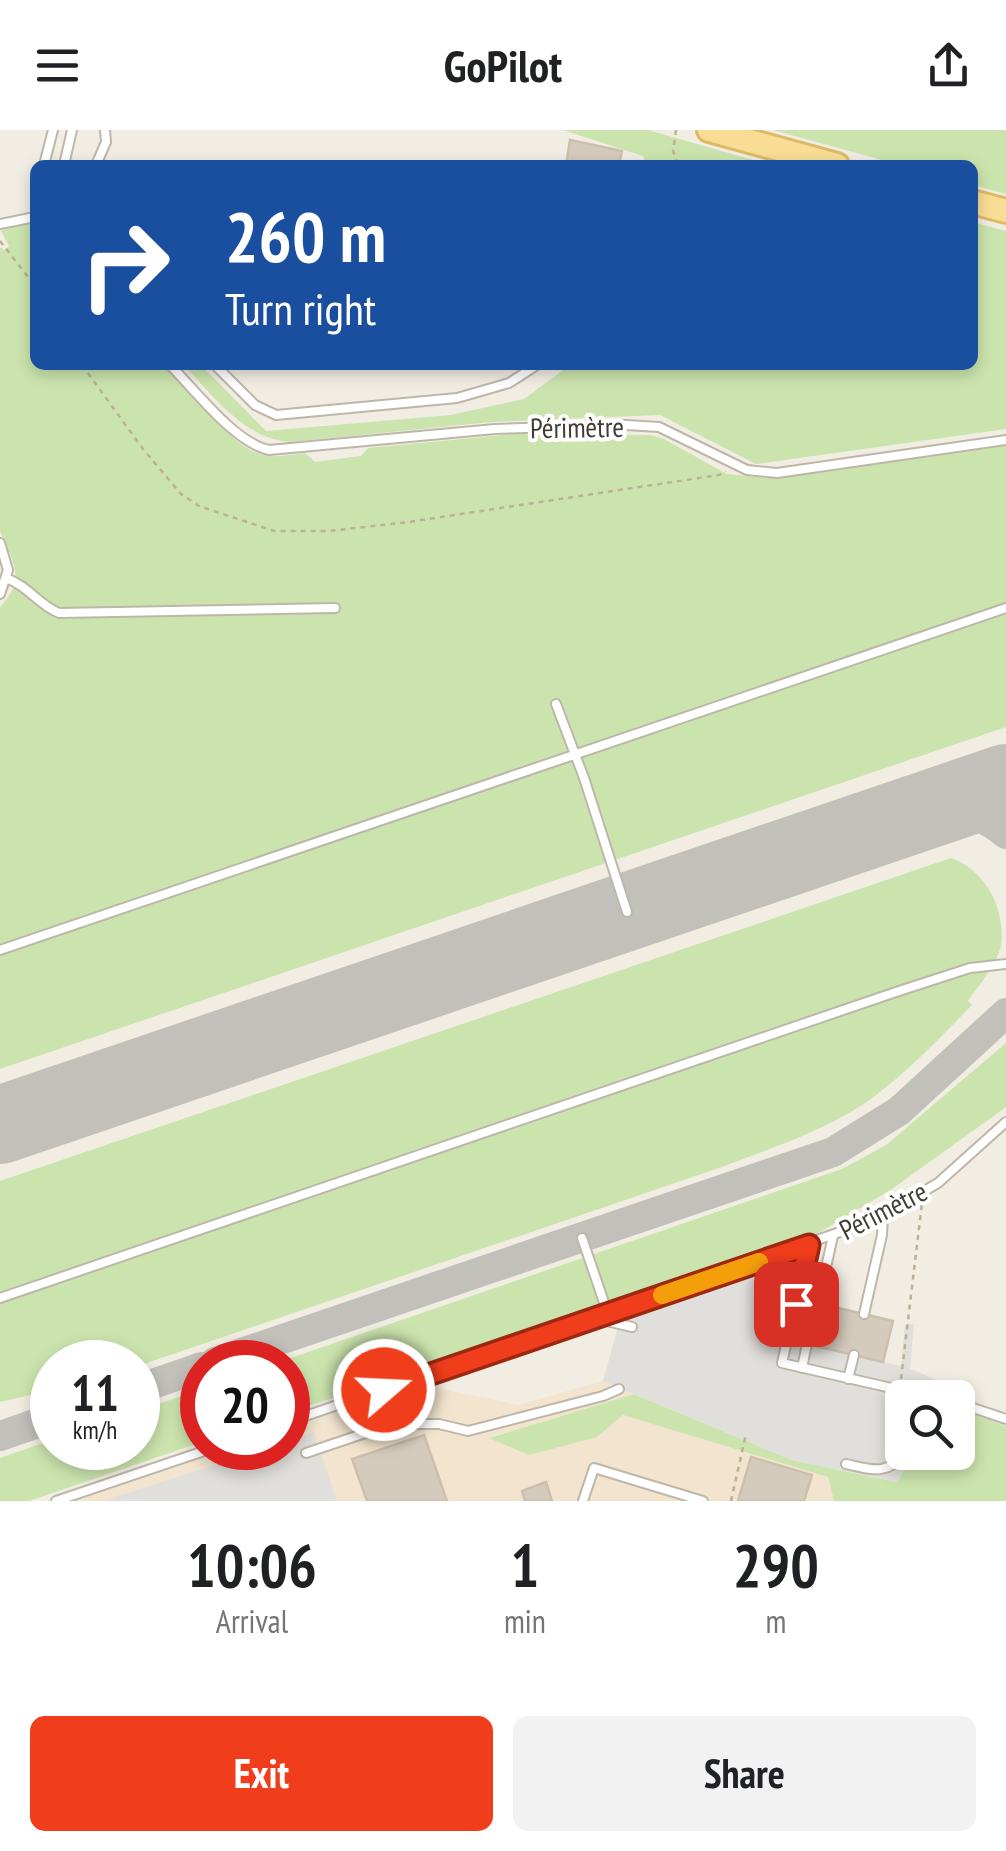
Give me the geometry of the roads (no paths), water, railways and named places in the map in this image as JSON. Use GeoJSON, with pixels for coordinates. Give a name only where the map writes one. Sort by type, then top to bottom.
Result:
{"type":"FeatureCollection","features":[{"type":"Feature","properties":{"kind":"main road"},"geometry":{"type":"LineString","coordinates":[[708,130],[819,160]]}},
{"type":"Feature","properties":{"kind":"main road"},"geometry":{"type":"LineString","coordinates":[[978,204],[1006,211]]}},
{"type":"Feature","properties":{"kind":"lane"},"geometry":{"type":"LineString","coordinates":[[45,160],[53,130]]}},
{"type":"Feature","properties":{"kind":"lane"},"geometry":{"type":"LineString","coordinates":[[66,160],[72,130]]}},
{"type":"Feature","properties":{"kind":"lane"},"geometry":{"type":"LineString","coordinates":[[98,160],[106,142],[105,130]]}},
{"type":"Feature","properties":{"kind":"lane"},"geometry":{"type":"LineString","coordinates":[[0,224],[30,217]]}},
{"type":"Feature","properties":{"kind":"lane","name":"Périmètre"},"geometry":{"type":"LineString","coordinates":[[175,370],[254,447],[269,450],[495,430],[660,427],[735,465],[755,472],[776,472],[1006,440]]}},
{"type":"Feature","properties":{"kind":"lane"},"geometry":{"type":"LineString","coordinates":[[219,370],[254,405],[276,415],[297,415],[457,398],[509,384],[530,370]]}},
{"type":"Feature","properties":{"kind":"lane"},"geometry":{"type":"LineString","coordinates":[[0,543],[6,556],[6,578],[0,594]]}},
{"type":"Feature","properties":{"kind":"lane"},"geometry":{"type":"LineString","coordinates":[[6,578],[24,584],[49,609],[59,613],[335,608]]}},
{"type":"Feature","properties":{"kind":"lane"},"geometry":{"type":"LineString","coordinates":[[0,950],[1006,608]]}},
{"type":"Feature","properties":{"kind":"lane"},"geometry":{"type":"LineString","coordinates":[[556,704],[627,912]]}},
{"type":"Feature","properties":{"kind":"lane"},"geometry":{"type":"LineString","coordinates":[[0,1298],[896,992],[970,968],[1006,964]]}},
{"type":"Feature","properties":{"kind":"lane","name":"Périmètre"},"geometry":{"type":"LineString","coordinates":[[310,1415],[809,1245],[883,1216],[924,1192],[1006,1122]]}},
{"type":"Feature","properties":{"kind":"lane"},"geometry":{"type":"LineString","coordinates":[[864,1314],[883,1216]]}},
{"type":"Feature","properties":{"kind":"lane"},"geometry":{"type":"LineString","coordinates":[[818,1303],[833,1236]]}},
{"type":"Feature","properties":{"kind":"lane"},"geometry":{"type":"LineString","coordinates":[[582,1238],[608,1314]]}},
{"type":"Feature","properties":{"kind":"lane"},"geometry":{"type":"LineString","coordinates":[[809,1245],[782,1363],[885,1387]]}},
{"type":"Feature","properties":{"kind":"lane"},"geometry":{"type":"LineString","coordinates":[[594,1318],[632,1327]]}},
{"type":"Feature","properties":{"kind":"lane"},"geometry":{"type":"LineString","coordinates":[[802,1368],[808,1344]]}},
{"type":"Feature","properties":{"kind":"lane"},"geometry":{"type":"LineString","coordinates":[[848,1379],[854,1355]]}},
{"type":"Feature","properties":{"kind":"lane"},"geometry":{"type":"LineString","coordinates":[[310,1452],[392,1424],[439,1424],[468,1431],[602,1396],[619,1388]]}},
{"type":"Feature","properties":{"kind":"lane"},"geometry":{"type":"LineString","coordinates":[[975,1409],[1006,1420]]}},
{"type":"Feature","properties":{"kind":"lane"},"geometry":{"type":"LineString","coordinates":[[56,1501],[180,1459]]}},
{"type":"Feature","properties":{"kind":"lane"},"geometry":{"type":"LineString","coordinates":[[846,1464],[885,1469]]}},
{"type":"Feature","properties":{"kind":"lane"},"geometry":{"type":"LineString","coordinates":[[583,1501],[594,1468],[703,1501]]}}]}
